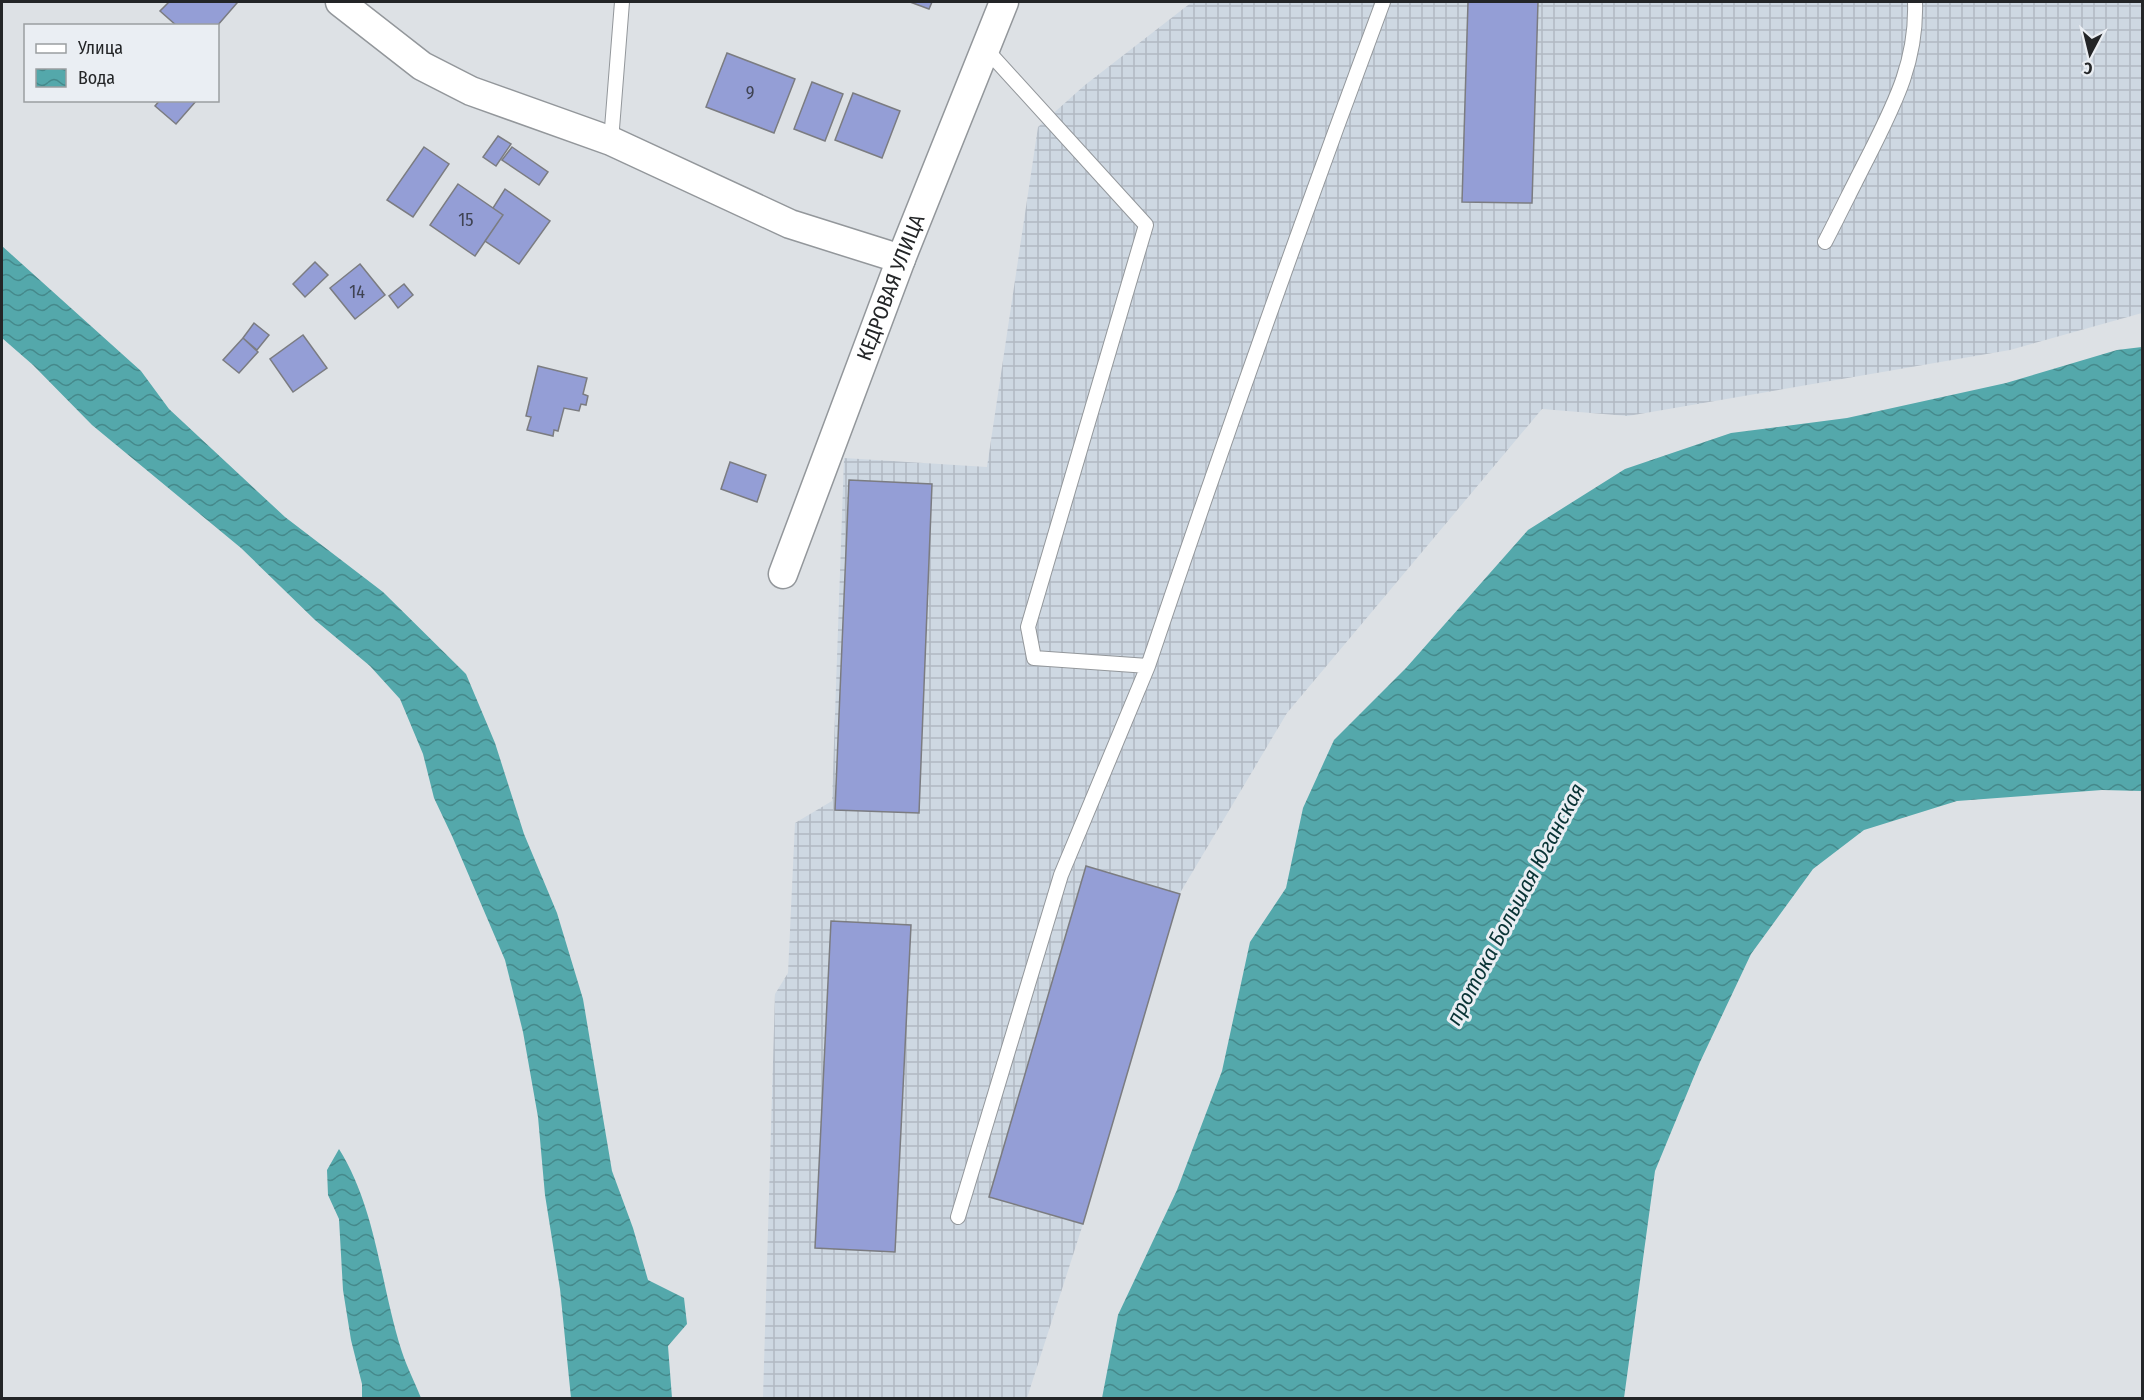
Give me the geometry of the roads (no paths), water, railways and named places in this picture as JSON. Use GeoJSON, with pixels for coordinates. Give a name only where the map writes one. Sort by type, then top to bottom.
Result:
{"type":"FeatureCollection","features":[{"type":"Feature","properties":{"kind":"street"},"geometry":{"type":"LineString","coordinates":[[340,2],[422,66],[471,91],[610,141],[789,224],[901,259]]}},
{"type":"Feature","properties":{"kind":"street","name":"КЕДРОВАЯ УЛИЦА"},"geometry":{"type":"LineString","coordinates":[[783,574],[901,259],[959,116],[984,47],[1004,2]]}},
{"type":"Feature","properties":{"kind":"lane"},"geometry":{"type":"LineString","coordinates":[[610,141],[622,2]]}},
{"type":"Feature","properties":{"kind":"lane"},"geometry":{"type":"LineString","coordinates":[[958,1217],[1061,875],[1148,666],[1303,218],[1383,2]]}},
{"type":"Feature","properties":{"kind":"lane"},"geometry":{"type":"LineString","coordinates":[[1826,242],[1895,102],[1903,81],[1914,42],[1915,2]]}},
{"type":"Feature","properties":{"kind":"lane"},"geometry":{"type":"LineString","coordinates":[[984,47],[1146,225],[1028,627],[1034,658],[1148,666]]}},
{"type":"Feature","properties":{"kind":"water"},"geometry":{"type":"Polygon","coordinates":[[[2,246],[141,371],[169,409],[285,517],[383,592],[466,674],[495,743],[524,834],[557,913],[583,999],[612,1171],[633,1228],[648,1280],[684,1298],[687,1324],[668,1346],[672,1398],[571,1398],[560,1289],[545,1195],[538,1117],[523,1032],[505,960],[434,798],[423,754],[400,699],[370,666],[315,620],[241,548],[92,425],[33,365],[2,338],[2,246]]]}},
{"type":"Feature","properties":{"kind":"water","name":"протока Большая Юганская"},"geometry":{"type":"Polygon","coordinates":[[[2142,347],[2142,791],[2102,790],[1957,801],[1864,830],[1813,869],[1751,954],[1700,1062],[1655,1171],[1624,1398],[1102,1398],[1118,1315],[1177,1190],[1222,1071],[1250,942],[1286,888],[1303,808],[1334,740],[1406,668],[1528,530],[1625,469],[1731,433],[1847,418],[2006,383],[2117,350],[2142,347]]]}},
{"type":"Feature","properties":{"kind":"water"},"geometry":{"type":"Polygon","coordinates":[[[339,1149],[362,1197],[402,1352],[421,1398],[362,1398],[362,1384],[351,1340],[343,1290],[339,1219],[328,1195],[327,1170],[339,1149]]]}}]}
